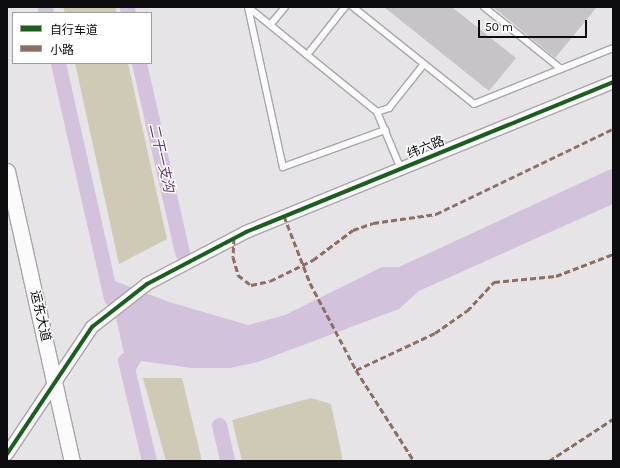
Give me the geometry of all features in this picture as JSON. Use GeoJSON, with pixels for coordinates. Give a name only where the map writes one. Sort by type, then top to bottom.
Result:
{"type":"FeatureCollection","features":[{"type":"Feature","properties":{"kind":"street","name":"纬六路"},"geometry":{"type":"LineString","coordinates":[[55,382],[100,319],[123,300],[197,256],[246,232],[613,82]]}},
{"type":"Feature","properties":{"kind":"street","name":"运东大道"},"geometry":{"type":"LineString","coordinates":[[7,171],[72,461]]}},
{"type":"Feature","properties":{"kind":"street"},"geometry":{"type":"LineString","coordinates":[[7,454],[55,382]]}},
{"type":"Feature","properties":{"kind":"lane"},"geometry":{"type":"LineString","coordinates":[[385,130],[282,167],[248,7],[377,112],[385,130],[401,169]]}},
{"type":"Feature","properties":{"kind":"lane"},"geometry":{"type":"LineString","coordinates":[[270,25],[285,7]]}},
{"type":"Feature","properties":{"kind":"lane"},"geometry":{"type":"LineString","coordinates":[[307,55],[346,7]]}},
{"type":"Feature","properties":{"kind":"lane"},"geometry":{"type":"LineString","coordinates":[[353,7],[474,104],[613,48]]}},
{"type":"Feature","properties":{"kind":"lane"},"geometry":{"type":"LineString","coordinates":[[484,7],[561,69]]}},
{"type":"Feature","properties":{"kind":"lane"},"geometry":{"type":"LineString","coordinates":[[377,112],[389,108],[424,64]]}},
{"type":"Feature","properties":{"kind":"shaded area"},"geometry":{"type":"Polygon","coordinates":[[[63,7],[115,7],[117,12],[65,12],[63,7]]]}},
{"type":"Feature","properties":{"kind":"shaded area"},"geometry":{"type":"Polygon","coordinates":[[[75,64],[128,64],[167,239],[119,264],[75,64]]]}},
{"type":"Feature","properties":{"kind":"shaded area"},"geometry":{"type":"Polygon","coordinates":[[[613,168],[613,204],[419,291],[399,309],[258,362],[230,368],[192,368],[141,361],[130,380],[107,278],[169,302],[248,325],[285,315],[382,267],[399,267],[613,168]]]}},
{"type":"Feature","properties":{"kind":"shaded area"},"geometry":{"type":"Polygon","coordinates":[[[143,378],[182,378],[202,461],[166,461],[143,378]]]}},
{"type":"Feature","properties":{"kind":"shaded area"},"geometry":{"type":"Polygon","coordinates":[[[311,398],[331,404],[343,461],[242,461],[232,420],[311,398]]]}},
{"type":"Feature","properties":{"kind":"building"},"geometry":{"type":"Polygon","coordinates":[[[384,7],[452,7],[516,58],[489,91],[384,7]]]}},
{"type":"Feature","properties":{"kind":"building"},"geometry":{"type":"Polygon","coordinates":[[[493,7],[597,7],[555,58],[493,7]]]}},
{"type":"Feature","properties":{"kind":"waterway"},"geometry":{"type":"LineString","coordinates":[[45,7],[46,12]]}},
{"type":"Feature","properties":{"kind":"waterway","name":"二干一支沟"},"geometry":{"type":"LineString","coordinates":[[127,7],[128,12]]}},
{"type":"Feature","properties":{"kind":"waterway"},"geometry":{"type":"LineString","coordinates":[[58,64],[111,298]]}},
{"type":"Feature","properties":{"kind":"waterway","name":"二干一支沟"},"geometry":{"type":"LineString","coordinates":[[139,64],[182,252]]}},
{"type":"Feature","properties":{"kind":"waterway"},"geometry":{"type":"LineString","coordinates":[[125,360],[149,461]]}},
{"type":"Feature","properties":{"kind":"waterway","name":"二干一支沟"},"geometry":{"type":"LineString","coordinates":[[219,425],[227,461]]}},
{"type":"Feature","properties":{"kind":"marked path"},"geometry":{"type":"LineString","coordinates":[[234,238],[233,257],[238,275],[251,285],[270,281],[313,260],[353,230],[373,223],[436,214],[613,129]]}},
{"type":"Feature","properties":{"kind":"marked path"},"geometry":{"type":"LineString","coordinates":[[284,216],[310,283],[356,370],[414,461]]}},
{"type":"Feature","properties":{"kind":"marked path"},"geometry":{"type":"LineString","coordinates":[[356,370],[435,333],[467,311],[494,282],[556,276],[613,254]]}},
{"type":"Feature","properties":{"kind":"marked path"},"geometry":{"type":"LineString","coordinates":[[549,461],[613,419]]}},
{"type":"Feature","properties":{"kind":"cycle path"},"geometry":{"type":"LineString","coordinates":[[7,454],[92,327],[147,284],[246,232],[613,82]]}}]}
